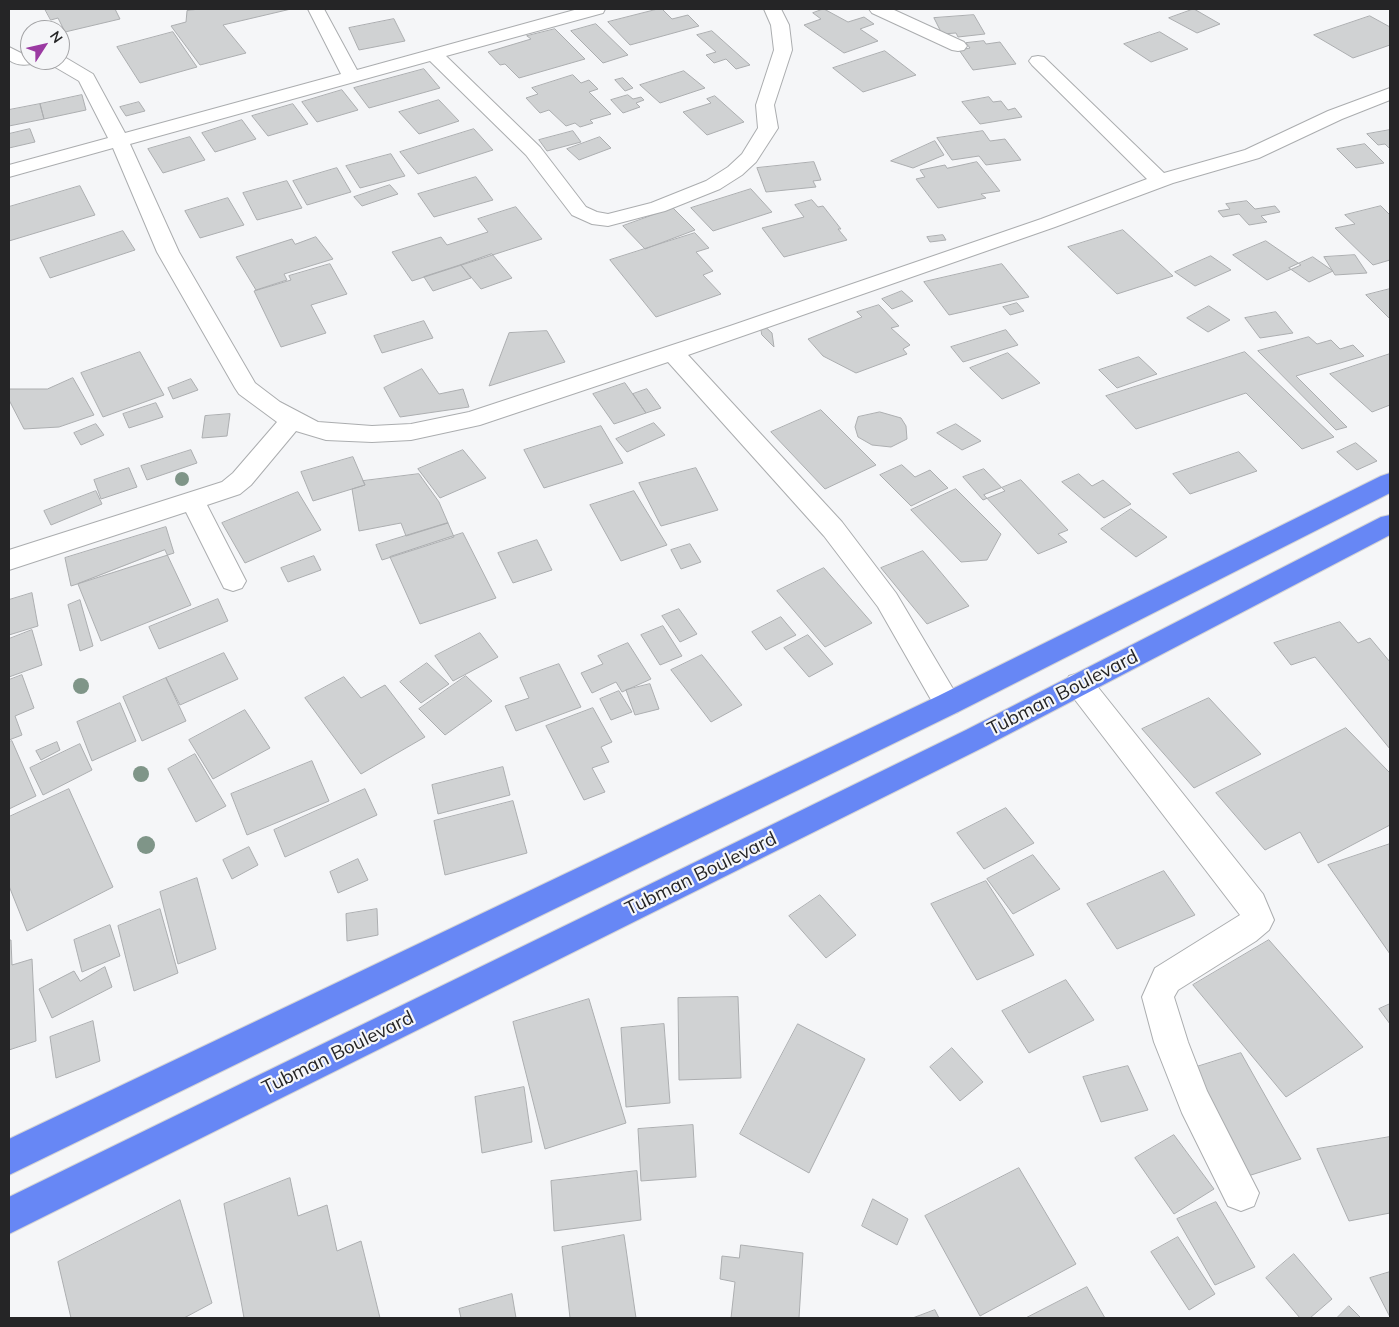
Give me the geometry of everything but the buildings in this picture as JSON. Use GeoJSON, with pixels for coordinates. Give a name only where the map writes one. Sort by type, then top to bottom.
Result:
{"type":"FeatureCollection","features":[{"type":"Feature","properties":{"kind":"highway"},"geometry":{"type":"LineString","coordinates":[[9,1157],[948,704],[1390,482]]}},
{"type":"Feature","properties":{"kind":"highway","name":"Tubman Boulevard"},"geometry":{"type":"LineString","coordinates":[[9,1216],[976,738],[1390,524]]}},
{"type":"Feature","properties":{"kind":"street"},"geometry":{"type":"LineString","coordinates":[[316,9],[351,76]]}},
{"type":"Feature","properties":{"kind":"street"},"geometry":{"type":"LineString","coordinates":[[9,171],[597,9]]}},
{"type":"Feature","properties":{"kind":"street"},"geometry":{"type":"LineString","coordinates":[[433,54],[533,151],[579,212],[592,218],[608,220],[658,207],[713,185],[736,171],[749,158],[768,128],[765,105],[783,50],[780,25],[772,9]]}},
{"type":"Feature","properties":{"kind":"street"},"geometry":{"type":"LineString","coordinates":[[878,9],[958,46]]}},
{"type":"Feature","properties":{"kind":"street"},"geometry":{"type":"LineString","coordinates":[[9,52],[20,59]]}},
{"type":"Feature","properties":{"kind":"street"},"geometry":{"type":"LineString","coordinates":[[1038,60],[1160,182]]}},
{"type":"Feature","properties":{"kind":"street"},"geometry":{"type":"LineString","coordinates":[[70,68],[87,78],[120,141],[168,252],[247,388],[272,408],[292,420],[326,432],[372,434],[411,432],[472,419],[903,274],[1160,182],[1252,154],[1335,115],[1390,94]]}},
{"type":"Feature","properties":{"kind":"street"},"geometry":{"type":"LineString","coordinates":[[672,352],[833,529],[887,600],[948,704]]}},
{"type":"Feature","properties":{"kind":"street"},"geometry":{"type":"LineString","coordinates":[[9,560],[231,488],[242,479],[292,420]]}},
{"type":"Feature","properties":{"kind":"street"},"geometry":{"type":"LineString","coordinates":[[193,501],[233,581]]}},
{"type":"Feature","properties":{"kind":"street"},"geometry":{"type":"LineString","coordinates":[[1079,684],[1252,904],[1258,920],[1245,931],[1166,979],[1158,997],[1171,1042],[1194,1101],[1241,1193]]}}]}
